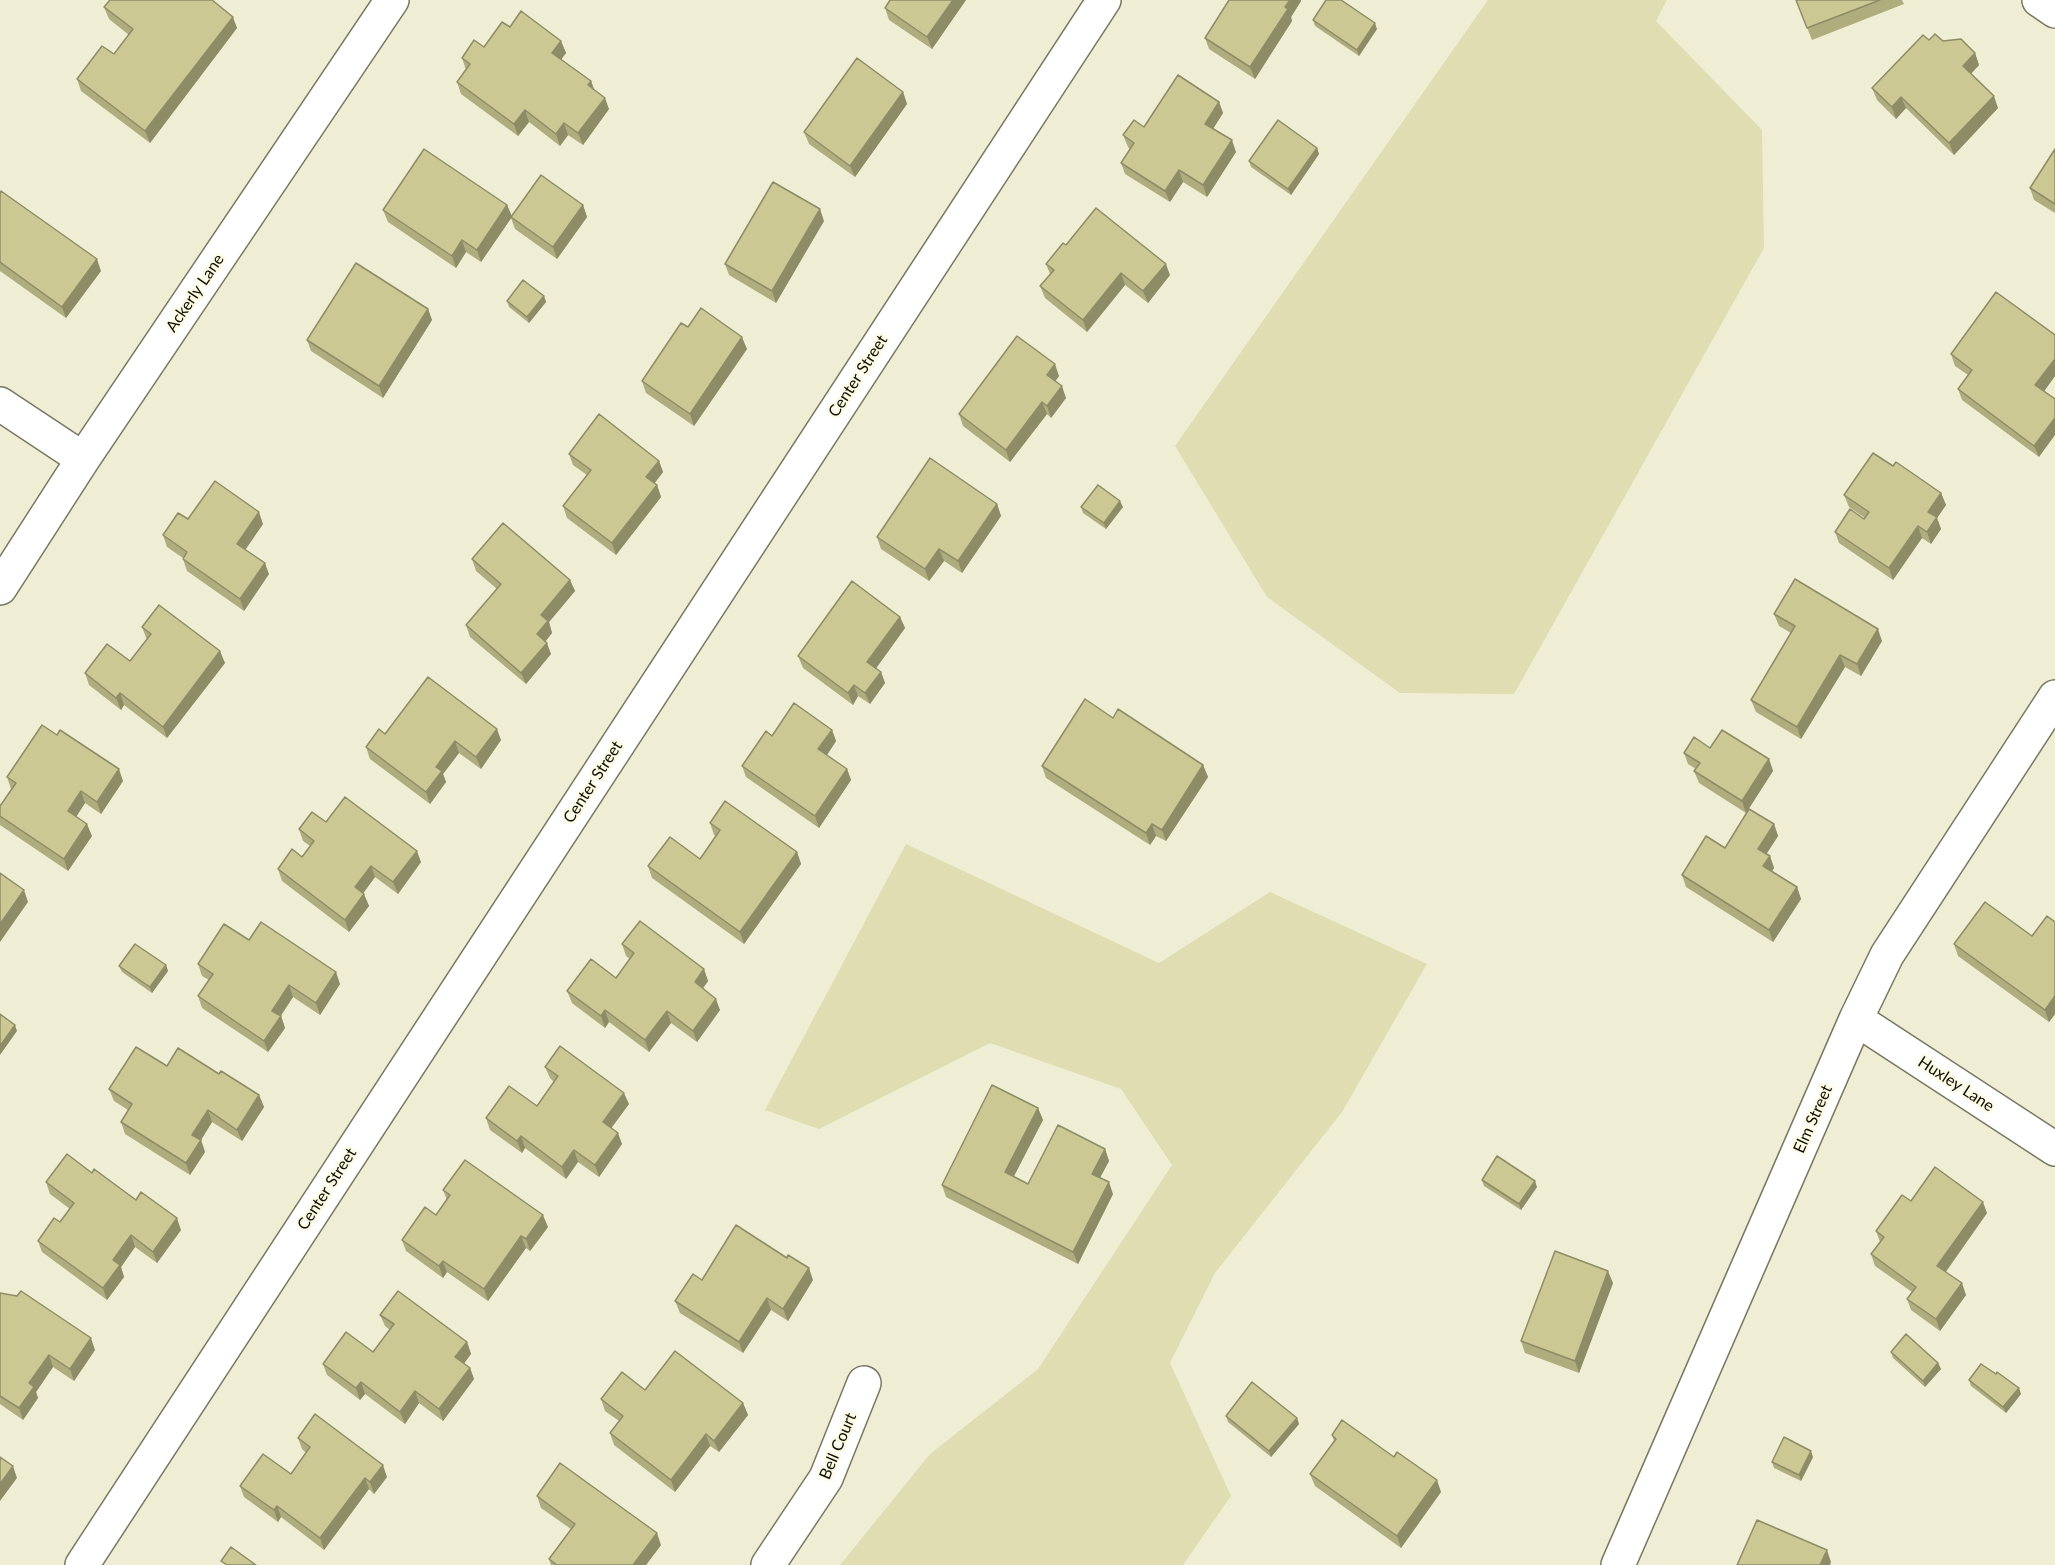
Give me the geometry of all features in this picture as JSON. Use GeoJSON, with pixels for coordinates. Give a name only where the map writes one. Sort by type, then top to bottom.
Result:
{"type":"FeatureCollection","features":[{"type":"Feature","properties":{"kind":"street","name":"Ackerly Lane"},"geometry":{"type":"LineString","coordinates":[[0,588],[83,459],[392,0]]}},
{"type":"Feature","properties":{"kind":"street","name":"Center Street"},"geometry":{"type":"LineString","coordinates":[[82,1565],[1104,0]]}},
{"type":"Feature","properties":{"kind":"street"},"geometry":{"type":"LineString","coordinates":[[2039,0],[2055,11]]}},
{"type":"Feature","properties":{"kind":"street"},"geometry":{"type":"LineString","coordinates":[[0,404],[83,459]]}},
{"type":"Feature","properties":{"kind":"street","name":"Elm Street"},"geometry":{"type":"LineString","coordinates":[[1618,1565],[1887,955],[2055,697]]}},
{"type":"Feature","properties":{"kind":"street","name":"Huxley Lane"},"geometry":{"type":"LineString","coordinates":[[1857,1019],[2055,1149]]}},
{"type":"Feature","properties":{"kind":"street","name":"Bell Court"},"geometry":{"type":"LineString","coordinates":[[768,1565],[826,1478],[864,1383]]}},
{"type":"Feature","properties":{"kind":"shaded area"},"geometry":{"type":"Polygon","coordinates":[[[1488,0],[1667,0],[1656,21],[1762,130],[1764,248],[1514,694],[1400,693],[1267,597],[1175,446],[1488,0]]]}},
{"type":"Feature","properties":{"kind":"shaded area"},"geometry":{"type":"Polygon","coordinates":[[[906,844],[1159,963],[1270,892],[1427,964],[1342,1112],[1215,1273],[1170,1363],[1231,1496],[1183,1565],[840,1565],[930,1454],[1038,1369],[1172,1165],[1121,1089],[990,1043],[819,1129],[765,1110],[906,844]]]}},
{"type":"Feature","properties":{"kind":"building"},"geometry":{"type":"Polygon","coordinates":[[[110,0],[212,0],[233,17],[145,131],[77,79],[102,46],[114,54],[133,29],[104,7],[110,0]]]}},
{"type":"Feature","properties":{"kind":"building"},"geometry":{"type":"Polygon","coordinates":[[[890,0],[953,0],[927,37],[885,8],[890,0]]]}},
{"type":"Feature","properties":{"kind":"building"},"geometry":{"type":"Polygon","coordinates":[[[1229,0],[1290,0],[1285,7],[1288,9],[1250,67],[1205,38],[1229,0]]]}},
{"type":"Feature","properties":{"kind":"building"},"geometry":{"type":"Polygon","coordinates":[[[1326,0],[1341,0],[1375,23],[1357,50],[1313,20],[1326,0]]]}},
{"type":"Feature","properties":{"kind":"building"},"geometry":{"type":"Polygon","coordinates":[[[1796,0],[1880,0],[1807,28],[1796,0]]]}},
{"type":"Feature","properties":{"kind":"building"},"geometry":{"type":"Polygon","coordinates":[[[521,11],[561,41],[552,53],[591,81],[588,85],[605,98],[578,133],[564,123],[556,134],[525,110],[514,124],[457,82],[470,64],[462,58],[474,40],[484,47],[502,22],[510,27],[521,11]]]}},
{"type":"Feature","properties":{"kind":"building"},"geometry":{"type":"Polygon","coordinates":[[[1935,34],[1943,41],[1961,39],[1975,53],[1963,66],[1994,96],[1949,143],[1901,97],[1892,107],[1872,88],[1923,35],[1929,40],[1935,34]]]}},
{"type":"Feature","properties":{"kind":"building"},"geometry":{"type":"Polygon","coordinates":[[[857,58],[903,92],[850,166],[804,132],[857,58]]]}},
{"type":"Feature","properties":{"kind":"building"},"geometry":{"type":"Polygon","coordinates":[[[1178,75],[1219,102],[1205,124],[1232,140],[1203,185],[1179,170],[1165,191],[1121,163],[1134,143],[1123,135],[1134,120],[1144,127],[1178,75]]]}},
{"type":"Feature","properties":{"kind":"building"},"geometry":{"type":"Polygon","coordinates":[[[1278,120],[1317,148],[1288,189],[1249,161],[1278,120]]]}},
{"type":"Feature","properties":{"kind":"building"},"geometry":{"type":"Polygon","coordinates":[[[424,149],[507,205],[477,250],[462,240],[452,256],[383,210],[424,149]]]}},
{"type":"Feature","properties":{"kind":"building"},"geometry":{"type":"Polygon","coordinates":[[[2055,149],[2055,204],[2030,188],[2055,149]]]}},
{"type":"Feature","properties":{"kind":"building"},"geometry":{"type":"Polygon","coordinates":[[[541,175],[583,205],[553,247],[511,217],[541,175]]]}},
{"type":"Feature","properties":{"kind":"building"},"geometry":{"type":"Polygon","coordinates":[[[773,182],[820,209],[772,291],[725,264],[773,182]]]}},
{"type":"Feature","properties":{"kind":"building"},"geometry":{"type":"Polygon","coordinates":[[[1,191],[97,259],[62,307],[0,262],[1,191]]]}},
{"type":"Feature","properties":{"kind":"building"},"geometry":{"type":"Polygon","coordinates":[[[1096,208],[1166,264],[1143,291],[1121,273],[1083,320],[1040,286],[1054,270],[1046,264],[1063,243],[1066,245],[1096,208]]]}},
{"type":"Feature","properties":{"kind":"building"},"geometry":{"type":"Polygon","coordinates":[[[356,263],[428,309],[379,386],[307,340],[356,263]]]}},
{"type":"Feature","properties":{"kind":"building"},"geometry":{"type":"Polygon","coordinates":[[[523,280],[544,296],[527,317],[507,301],[523,280]]]}},
{"type":"Feature","properties":{"kind":"building"},"geometry":{"type":"Polygon","coordinates":[[[1996,292],[2055,335],[2055,359],[2035,385],[2055,399],[2055,418],[2034,446],[1958,389],[1972,370],[1951,354],[1996,292]]]}},
{"type":"Feature","properties":{"kind":"building"},"geometry":{"type":"Polygon","coordinates":[[[701,308],[742,337],[690,414],[642,381],[681,323],[688,327],[701,308]]]}},
{"type":"Feature","properties":{"kind":"building"},"geometry":{"type":"Polygon","coordinates":[[[1017,336],[1055,364],[1047,375],[1062,386],[1047,406],[1042,402],[1006,450],[959,414],[1017,336]]]}},
{"type":"Feature","properties":{"kind":"building"},"geometry":{"type":"Polygon","coordinates":[[[599,414],[659,461],[646,477],[657,485],[612,543],[563,506],[591,470],[569,454],[599,414]]]}},
{"type":"Feature","properties":{"kind":"building"},"geometry":{"type":"Polygon","coordinates":[[[1873,453],[1893,466],[1896,462],[1941,493],[1928,512],[1937,517],[1927,532],[1918,526],[1889,568],[1835,532],[1850,509],[1864,519],[1869,512],[1844,495],[1873,453]]]}},
{"type":"Feature","properties":{"kind":"building"},"geometry":{"type":"Polygon","coordinates":[[[930,458],[997,504],[958,561],[939,549],[925,569],[877,537],[930,458]]]}},
{"type":"Feature","properties":{"kind":"building"},"geometry":{"type":"Polygon","coordinates":[[[215,481],[259,512],[237,544],[265,563],[240,599],[183,559],[187,552],[163,535],[178,513],[188,519],[215,481]]]}},
{"type":"Feature","properties":{"kind":"building"},"geometry":{"type":"Polygon","coordinates":[[[1098,485],[1120,501],[1104,523],[1081,507],[1098,485]]]}},
{"type":"Feature","properties":{"kind":"building"},"geometry":{"type":"Polygon","coordinates":[[[503,523],[570,580],[541,615],[548,621],[537,634],[547,643],[521,673],[466,625],[501,584],[472,559],[503,523]]]}},
{"type":"Feature","properties":{"kind":"building"},"geometry":{"type":"Polygon","coordinates":[[[1795,579],[1878,629],[1857,664],[1840,655],[1797,727],[1751,700],[1795,626],[1774,614],[1795,579]]]}},
{"type":"Feature","properties":{"kind":"building"},"geometry":{"type":"Polygon","coordinates":[[[852,581],[900,617],[867,662],[881,672],[865,693],[854,685],[848,693],[798,656],[852,581]]]}},
{"type":"Feature","properties":{"kind":"building"},"geometry":{"type":"Polygon","coordinates":[[[159,605],[220,651],[163,727],[120,693],[116,698],[85,673],[107,644],[130,661],[151,634],[142,627],[159,605]]]}},
{"type":"Feature","properties":{"kind":"building"},"geometry":{"type":"Polygon","coordinates":[[[428,677],[497,729],[476,757],[455,741],[436,767],[442,771],[426,792],[366,747],[379,729],[385,734],[428,677]]]}},
{"type":"Feature","properties":{"kind":"building"},"geometry":{"type":"Polygon","coordinates":[[[1085,699],[1113,718],[1118,709],[1203,765],[1162,830],[1152,824],[1146,833],[1042,766],[1085,699]]]}},
{"type":"Feature","properties":{"kind":"building"},"geometry":{"type":"Polygon","coordinates":[[[794,703],[832,730],[818,749],[847,769],[815,816],[742,766],[766,731],[772,736],[794,703]]]}},
{"type":"Feature","properties":{"kind":"building"},"geometry":{"type":"Polygon","coordinates":[[[42,725],[57,735],[60,730],[119,769],[97,802],[81,791],[68,811],[87,824],[64,859],[0,816],[0,806],[16,783],[7,777],[42,725]]]}},
{"type":"Feature","properties":{"kind":"building"},"geometry":{"type":"Polygon","coordinates":[[[1722,730],[1769,759],[1742,801],[1694,771],[1700,763],[1684,753],[1694,737],[1710,748],[1722,730]]]}},
{"type":"Feature","properties":{"kind":"building"},"geometry":{"type":"Polygon","coordinates":[[[345,797],[417,851],[393,882],[371,866],[355,887],[364,894],[345,920],[278,869],[292,849],[302,857],[314,841],[299,829],[312,812],[326,822],[345,797]]]}},
{"type":"Feature","properties":{"kind":"building"},"geometry":{"type":"Polygon","coordinates":[[[725,801],[797,852],[740,932],[648,866],[670,837],[700,859],[720,830],[710,823],[725,801]]]}},
{"type":"Feature","properties":{"kind":"building"},"geometry":{"type":"Polygon","coordinates":[[[1749,809],[1774,824],[1758,849],[1770,856],[1763,866],[1797,887],[1769,930],[1682,875],[1706,836],[1725,848],[1749,809]]]}},
{"type":"Feature","properties":{"kind":"building"},"geometry":{"type":"Polygon","coordinates":[[[0,873],[24,890],[0,924],[0,873]]]}},
{"type":"Feature","properties":{"kind":"building"},"geometry":{"type":"Polygon","coordinates":[[[1985,902],[2032,936],[2047,916],[2055,922],[2055,996],[2045,1010],[1954,944],[1985,902]]]}},
{"type":"Feature","properties":{"kind":"building"},"geometry":{"type":"Polygon","coordinates":[[[640,921],[704,969],[695,982],[716,999],[693,1031],[667,1011],[645,1040],[605,1010],[601,1016],[567,991],[591,959],[616,978],[634,953],[622,944],[640,921]]]}},
{"type":"Feature","properties":{"kind":"building"},"geometry":{"type":"Polygon","coordinates":[[[261,922],[336,972],[316,1003],[289,985],[272,1011],[281,1016],[264,1041],[198,996],[213,974],[198,964],[224,924],[249,940],[261,922]]]}},
{"type":"Feature","properties":{"kind":"building"},"geometry":{"type":"Polygon","coordinates":[[[135,944],[166,965],[150,987],[119,966],[135,944]]]}},
{"type":"Feature","properties":{"kind":"building"},"geometry":{"type":"Polygon","coordinates":[[[0,1014],[15,1025],[0,1046],[0,1014]]]}},
{"type":"Feature","properties":{"kind":"building"},"geometry":{"type":"Polygon","coordinates":[[[560,1046],[624,1093],[603,1122],[618,1133],[595,1165],[574,1150],[562,1167],[521,1136],[517,1141],[486,1118],[509,1086],[537,1106],[558,1076],[545,1067],[560,1046]]]}},
{"type":"Feature","properties":{"kind":"building"},"geometry":{"type":"Polygon","coordinates":[[[136,1047],[167,1066],[178,1048],[219,1074],[221,1071],[259,1095],[237,1130],[208,1110],[192,1135],[201,1140],[186,1163],[121,1122],[132,1104],[109,1089],[136,1047]]]}},
{"type":"Feature","properties":{"kind":"building"},"geometry":{"type":"Polygon","coordinates":[[[992,1085],[1038,1108],[1005,1172],[1028,1184],[1058,1125],[1105,1149],[1092,1174],[1109,1182],[1073,1252],[942,1185],[992,1085]]]}},
{"type":"Feature","properties":{"kind":"building"},"geometry":{"type":"Polygon","coordinates":[[[67,1154],[92,1173],[94,1169],[136,1200],[141,1192],[177,1218],[153,1252],[131,1235],[113,1260],[120,1265],[103,1288],[38,1241],[54,1218],[60,1222],[74,1203],[46,1182],[67,1154]]]}},
{"type":"Feature","properties":{"kind":"building"},"geometry":{"type":"Polygon","coordinates":[[[1497,1156],[1535,1181],[1519,1204],[1482,1180],[1497,1156]]]}},
{"type":"Feature","properties":{"kind":"building"},"geometry":{"type":"Polygon","coordinates":[[[465,1160],[543,1215],[526,1239],[521,1236],[484,1289],[443,1261],[439,1266],[402,1240],[425,1207],[436,1215],[450,1195],[443,1190],[465,1160]]]}},
{"type":"Feature","properties":{"kind":"building"},"geometry":{"type":"Polygon","coordinates":[[[1935,1167],[1983,1202],[1937,1266],[1962,1283],[1936,1319],[1907,1299],[1916,1287],[1871,1254],[1884,1237],[1876,1231],[1902,1195],[1911,1201],[1935,1167]]]}},
{"type":"Feature","properties":{"kind":"building"},"geometry":{"type":"Polygon","coordinates":[[[736,1225],[787,1258],[788,1255],[809,1268],[783,1309],[767,1298],[739,1342],[675,1301],[693,1274],[702,1280],[736,1225]]]}},
{"type":"Feature","properties":{"kind":"building"},"geometry":{"type":"Polygon","coordinates":[[[1555,1251],[1608,1271],[1575,1361],[1521,1341],[1555,1251]]]}},
{"type":"Feature","properties":{"kind":"building"},"geometry":{"type":"Polygon","coordinates":[[[21,1291],[91,1338],[70,1369],[49,1355],[29,1383],[34,1387],[19,1408],[0,1396],[0,1293],[17,1296],[21,1291]]]}},
{"type":"Feature","properties":{"kind":"building"},"geometry":{"type":"Polygon","coordinates":[[[398,1291],[467,1342],[455,1357],[470,1368],[439,1409],[415,1391],[400,1412],[361,1382],[356,1388],[323,1364],[346,1332],[373,1352],[394,1324],[380,1315],[398,1291]]]}},
{"type":"Feature","properties":{"kind":"building"},"geometry":{"type":"Polygon","coordinates":[[[1906,1334],[1938,1363],[1923,1381],[1891,1352],[1906,1334]]]}},
{"type":"Feature","properties":{"kind":"building"},"geometry":{"type":"Polygon","coordinates":[[[675,1351],[743,1403],[714,1441],[706,1434],[671,1480],[610,1433],[623,1416],[601,1399],[622,1372],[645,1390],[675,1351]]]}},
{"type":"Feature","properties":{"kind":"building"},"geometry":{"type":"Polygon","coordinates":[[[1981,1364],[2019,1388],[2003,1407],[1969,1380],[1981,1364]]]}},
{"type":"Feature","properties":{"kind":"building"},"geometry":{"type":"Polygon","coordinates":[[[1252,1382],[1297,1418],[1269,1451],[1226,1416],[1252,1382]]]}},
{"type":"Feature","properties":{"kind":"building"},"geometry":{"type":"Polygon","coordinates":[[[315,1414],[383,1465],[370,1482],[365,1478],[320,1538],[277,1506],[274,1510],[240,1486],[263,1454],[291,1474],[310,1447],[298,1438],[315,1414]]]}},
{"type":"Feature","properties":{"kind":"building"},"geometry":{"type":"Polygon","coordinates":[[[1342,1420],[1394,1457],[1397,1452],[1437,1480],[1397,1536],[1310,1474],[1336,1439],[1332,1435],[1342,1420]]]}},
{"type":"Feature","properties":{"kind":"building"},"geometry":{"type":"Polygon","coordinates":[[[1784,1437],[1811,1451],[1799,1475],[1772,1462],[1784,1437]]]}},
{"type":"Feature","properties":{"kind":"building"},"geometry":{"type":"Polygon","coordinates":[[[0,1457],[13,1466],[0,1484],[0,1457]]]}},
{"type":"Feature","properties":{"kind":"building"},"geometry":{"type":"Polygon","coordinates":[[[560,1463],[657,1533],[633,1565],[557,1565],[549,1559],[575,1524],[537,1496],[560,1463]]]}},
{"type":"Feature","properties":{"kind":"building"},"geometry":{"type":"Polygon","coordinates":[[[1757,1520],[1827,1550],[1820,1565],[1737,1565],[1757,1520]]]}},
{"type":"Feature","properties":{"kind":"building"},"geometry":{"type":"Polygon","coordinates":[[[231,1547],[256,1565],[227,1565],[221,1561],[231,1547]]]}}]}
